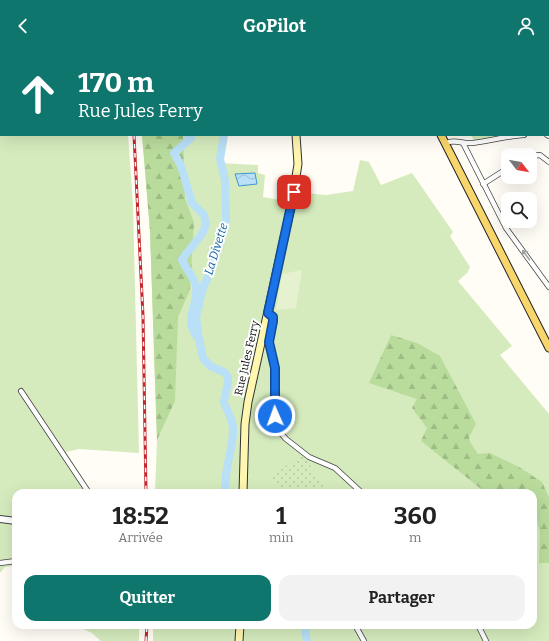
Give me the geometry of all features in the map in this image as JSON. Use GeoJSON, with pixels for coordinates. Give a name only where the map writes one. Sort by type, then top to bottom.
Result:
{"type":"FeatureCollection","features":[{"type":"Feature","properties":{"kind":"main road","name":"Rue Jules Ferry"},"geometry":{"type":"LineString","coordinates":[[243,489],[245,424],[249,394],[297,176],[298,164],[296,136]]}},
{"type":"Feature","properties":{"kind":"main road"},"geometry":{"type":"LineString","coordinates":[[442,136],[549,348]]}},
{"type":"Feature","properties":{"kind":"main road"},"geometry":{"type":"LineString","coordinates":[[239,641],[240,629]]}},
{"type":"Feature","properties":{"kind":"street"},"geometry":{"type":"LineString","coordinates":[[445,143],[454,140],[463,143],[516,136]]}},
{"type":"Feature","properties":{"kind":"street"},"geometry":{"type":"LineString","coordinates":[[463,143],[506,228],[549,287]]}},
{"type":"Feature","properties":{"kind":"street"},"geometry":{"type":"LineString","coordinates":[[537,155],[540,155],[549,162]]}},
{"type":"Feature","properties":{"kind":"street"},"geometry":{"type":"LineString","coordinates":[[483,184],[501,172]]}},
{"type":"Feature","properties":{"kind":"street"},"geometry":{"type":"LineString","coordinates":[[268,313],[273,317],[269,342],[275,368],[274,402],[278,430],[286,439],[309,457],[335,468],[358,489]]}},
{"type":"Feature","properties":{"kind":"street"},"geometry":{"type":"LineString","coordinates":[[21,391],[87,489]]}},
{"type":"Feature","properties":{"kind":"street"},"geometry":{"type":"LineString","coordinates":[[0,518],[12,520]]}},
{"type":"Feature","properties":{"kind":"street"},"geometry":{"type":"LineString","coordinates":[[0,563],[12,562]]}},
{"type":"Feature","properties":{"kind":"street"},"geometry":{"type":"LineString","coordinates":[[357,629],[364,641]]}},
{"type":"Feature","properties":{"kind":"street"},"geometry":{"type":"LineString","coordinates":[[480,629],[486,641]]}},
{"type":"Feature","properties":{"kind":"green space"},"geometry":{"type":"Polygon","coordinates":[[[0,136],[128,136],[133,205],[139,453],[79,449],[66,452],[89,489],[12,489],[12,566],[5,567],[0,573],[0,136]]]}},
{"type":"Feature","properties":{"kind":"green space"},"geometry":{"type":"Polygon","coordinates":[[[142,136],[224,136],[220,163],[258,165],[258,173],[265,175],[263,197],[292,202],[294,192],[326,195],[353,191],[360,160],[369,162],[381,185],[412,173],[453,232],[450,236],[470,267],[467,273],[458,281],[512,346],[500,355],[549,414],[549,641],[153,641],[153,629],[537,629],[537,489],[155,489],[157,440],[150,231],[142,136]]]}},
{"type":"Feature","properties":{"kind":"green space"},"geometry":{"type":"Polygon","coordinates":[[[142,136],[183,136],[185,198],[194,223],[190,290],[178,317],[175,401],[157,440],[150,231],[142,136]]]}},
{"type":"Feature","properties":{"kind":"green space"},"geometry":{"type":"Polygon","coordinates":[[[472,136],[518,136],[475,143],[472,136]]]}},
{"type":"Feature","properties":{"kind":"green space"},"geometry":{"type":"Polygon","coordinates":[[[302,270],[296,308],[276,310],[282,274],[302,270]]]}},
{"type":"Feature","properties":{"kind":"green space"},"geometry":{"type":"Polygon","coordinates":[[[391,335],[417,343],[440,356],[476,424],[469,437],[470,442],[478,454],[490,453],[519,467],[542,482],[549,497],[549,563],[539,563],[540,533],[537,520],[537,489],[481,489],[421,441],[427,428],[412,408],[417,399],[369,383],[391,335]]]}},
{"type":"Feature","properties":{"kind":"green space"},"geometry":{"type":"Polygon","coordinates":[[[301,454],[328,489],[278,489],[269,479],[301,454]]]}},
{"type":"Feature","properties":{"kind":"green space"},"geometry":{"type":"Polygon","coordinates":[[[83,629],[139,629],[139,641],[101,641],[92,633],[83,629]]]}},
{"type":"Feature","properties":{"kind":"water"},"geometry":{"type":"Polygon","coordinates":[[[255,173],[257,184],[239,186],[235,174],[255,173]]]}},
{"type":"Feature","properties":{"kind":"waterway","name":"La Divette"},"geometry":{"type":"LineString","coordinates":[[189,136],[191,138],[174,153],[181,166],[192,203],[204,215],[206,224],[202,234],[182,259],[196,286],[191,325],[199,339]]}},
{"type":"Feature","properties":{"kind":"waterway","name":"La Divette"},"geometry":{"type":"LineString","coordinates":[[224,136],[220,159],[225,180],[226,220],[213,266],[203,288],[196,317],[203,358],[210,366],[224,372],[228,377],[224,404],[231,417],[233,432],[225,489]]}},
{"type":"Feature","properties":{"kind":"waterway","name":"La Divette"},"geometry":{"type":"LineString","coordinates":[[306,629],[307,641]]}},
{"type":"Feature","properties":{"kind":"railway"},"geometry":{"type":"LineString","coordinates":[[134,136],[143,316],[146,489]]}},
{"type":"Feature","properties":{"kind":"railway"},"geometry":{"type":"LineString","coordinates":[[146,641],[147,629]]}},
{"type":"Feature","properties":{"kind":"route"},"geometry":{"type":"LineString","coordinates":[[275,416],[275,368],[269,342],[273,317],[268,313],[294,192]]}}]}
